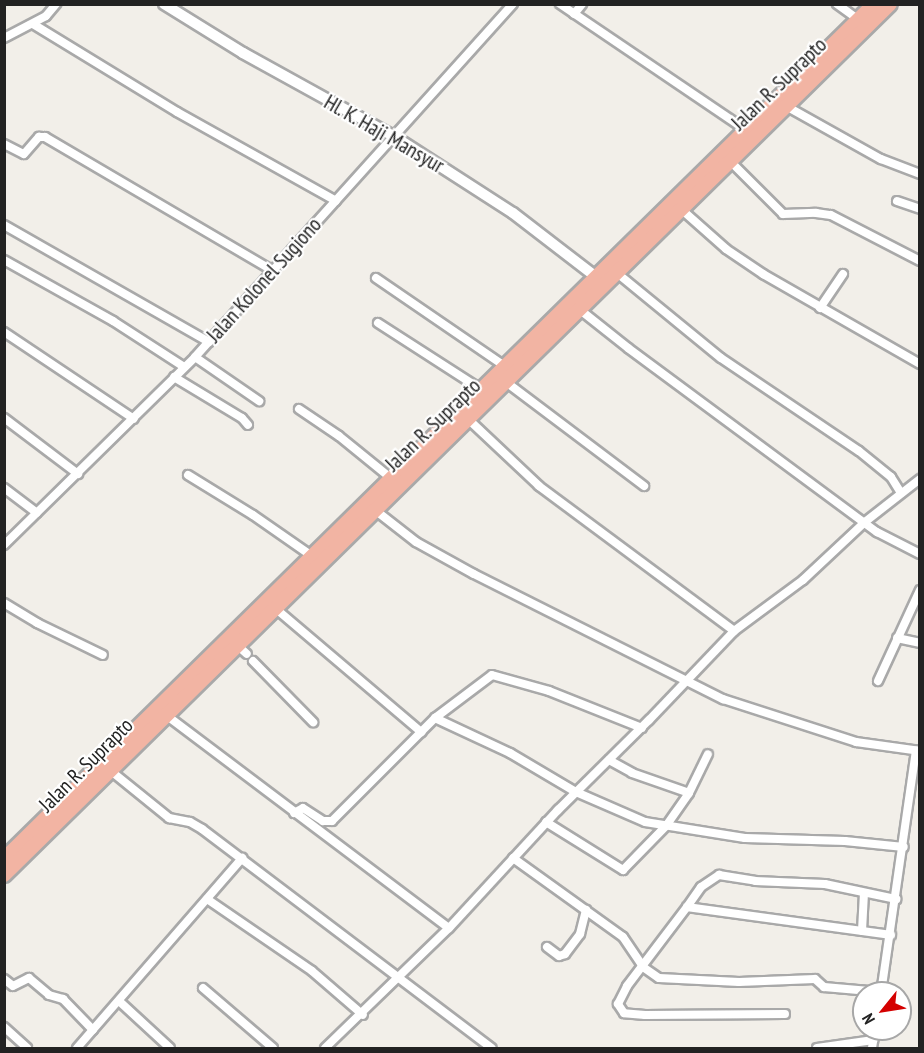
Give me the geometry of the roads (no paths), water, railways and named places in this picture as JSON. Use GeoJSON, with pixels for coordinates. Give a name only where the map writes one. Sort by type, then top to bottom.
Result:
{"type":"FeatureCollection","features":[{"type":"Feature","properties":{"kind":"highway","name":"Jalan R. Suprapto"},"geometry":{"type":"LineString","coordinates":[[4,859],[253,621],[312,556],[482,390],[579,309],[617,273],[681,209],[690,193],[746,130],[874,4]]}},
{"type":"Feature","properties":{"kind":"highway","name":"Jalan R. Suprapto"},"geometry":{"type":"LineString","coordinates":[[4,875],[166,715],[246,653],[253,621],[275,608],[506,382],[514,364],[596,277],[690,193],[730,161],[890,4]]}},
{"type":"Feature","properties":{"kind":"street"},"geometry":{"type":"LineString","coordinates":[[4,38],[46,16],[56,4]]}},
{"type":"Feature","properties":{"kind":"street","name":"Hl. K. Haji Mansyur"},"geometry":{"type":"LineString","coordinates":[[164,4],[243,53],[395,137],[513,213],[596,277]]}},
{"type":"Feature","properties":{"kind":"street","name":"Jalan Kolonel Sugiono"},"geometry":{"type":"LineString","coordinates":[[4,545],[195,357],[513,4]]}},
{"type":"Feature","properties":{"kind":"street"},"geometry":{"type":"LineString","coordinates":[[560,4],[746,130]]}},
{"type":"Feature","properties":{"kind":"street"},"geometry":{"type":"LineString","coordinates":[[573,14],[582,4]]}},
{"type":"Feature","properties":{"kind":"street"},"geometry":{"type":"LineString","coordinates":[[837,4],[859,20]]}},
{"type":"Feature","properties":{"kind":"street"},"geometry":{"type":"LineString","coordinates":[[33,24],[177,112],[336,201]]}},
{"type":"Feature","properties":{"kind":"street"},"geometry":{"type":"LineString","coordinates":[[4,25],[15,31]]}},
{"type":"Feature","properties":{"kind":"street"},"geometry":{"type":"LineString","coordinates":[[786,106],[881,159],[920,174]]}},
{"type":"Feature","properties":{"kind":"street"},"geometry":{"type":"LineString","coordinates":[[4,144],[24,154],[39,137],[45,137],[272,270]]}},
{"type":"Feature","properties":{"kind":"street"},"geometry":{"type":"LineString","coordinates":[[730,161],[783,214],[823,213],[831,215],[920,261]]}},
{"type":"Feature","properties":{"kind":"street"},"geometry":{"type":"LineString","coordinates":[[897,201],[920,209]]}},
{"type":"Feature","properties":{"kind":"street"},"geometry":{"type":"LineString","coordinates":[[681,209],[744,262],[920,364]]}},
{"type":"Feature","properties":{"kind":"street"},"geometry":{"type":"LineString","coordinates":[[4,225],[47,247],[208,342]]}},
{"type":"Feature","properties":{"kind":"street"},"geometry":{"type":"LineString","coordinates":[[4,260],[113,321],[184,367]]}},
{"type":"Feature","properties":{"kind":"street"},"geometry":{"type":"LineString","coordinates":[[617,273],[721,358],[853,445],[891,477],[901,493]]}},
{"type":"Feature","properties":{"kind":"street"},"geometry":{"type":"LineString","coordinates":[[820,308],[843,274]]}},
{"type":"Feature","properties":{"kind":"street"},"geometry":{"type":"LineString","coordinates":[[376,278],[514,364]]}},
{"type":"Feature","properties":{"kind":"street"},"geometry":{"type":"LineString","coordinates":[[579,309],[627,348],[877,532],[920,554]]}},
{"type":"Feature","properties":{"kind":"street"},"geometry":{"type":"LineString","coordinates":[[378,323],[482,390]]}},
{"type":"Feature","properties":{"kind":"street"},"geometry":{"type":"LineString","coordinates":[[4,332],[134,419]]}},
{"type":"Feature","properties":{"kind":"street"},"geometry":{"type":"LineString","coordinates":[[195,357],[259,401]]}},
{"type":"Feature","properties":{"kind":"street"},"geometry":{"type":"LineString","coordinates":[[174,377],[242,418],[248,425]]}},
{"type":"Feature","properties":{"kind":"street"},"geometry":{"type":"LineString","coordinates":[[506,382],[644,486]]}},
{"type":"Feature","properties":{"kind":"street"},"geometry":{"type":"LineString","coordinates":[[299,409],[339,436],[392,479]]}},
{"type":"Feature","properties":{"kind":"street"},"geometry":{"type":"LineString","coordinates":[[4,418],[78,474]]}},
{"type":"Feature","properties":{"kind":"street"},"geometry":{"type":"LineString","coordinates":[[468,419],[539,486],[734,631]]}},
{"type":"Feature","properties":{"kind":"street"},"geometry":{"type":"LineString","coordinates":[[188,475],[253,515],[312,556]]}},
{"type":"Feature","properties":{"kind":"street"},"geometry":{"type":"LineString","coordinates":[[325,1048],[363,1015],[449,928],[546,822],[642,728],[734,631],[803,580],[865,522],[920,478]]}},
{"type":"Feature","properties":{"kind":"street"},"geometry":{"type":"LineString","coordinates":[[4,488],[38,513]]}},
{"type":"Feature","properties":{"kind":"street"},"geometry":{"type":"LineString","coordinates":[[375,510],[416,542],[456,564],[723,699],[825,734],[856,742],[918,751],[883,981]]}},
{"type":"Feature","properties":{"kind":"street"},"geometry":{"type":"LineString","coordinates":[[878,681],[920,590]]}},
{"type":"Feature","properties":{"kind":"street"},"geometry":{"type":"LineString","coordinates":[[4,603],[37,623],[103,655]]}},
{"type":"Feature","properties":{"kind":"street"},"geometry":{"type":"LineString","coordinates":[[275,608],[421,732]]}},
{"type":"Feature","properties":{"kind":"street"},"geometry":{"type":"LineString","coordinates":[[897,638],[920,643]]}},
{"type":"Feature","properties":{"kind":"street"},"geometry":{"type":"LineString","coordinates":[[246,653],[314,722]]}},
{"type":"Feature","properties":{"kind":"street"},"geometry":{"type":"LineString","coordinates":[[294,813],[303,808],[323,821],[332,821],[435,718],[492,675],[549,691],[642,728]]}},
{"type":"Feature","properties":{"kind":"street"},"geometry":{"type":"LineString","coordinates":[[166,715],[449,928]]}},
{"type":"Feature","properties":{"kind":"street"},"geometry":{"type":"LineString","coordinates":[[435,718],[517,757],[576,792],[645,822],[745,838],[845,841],[904,847]]}},
{"type":"Feature","properties":{"kind":"street"},"geometry":{"type":"LineString","coordinates":[[546,822],[621,870],[628,868],[666,826],[689,793],[708,754]]}},
{"type":"Feature","properties":{"kind":"street"},"geometry":{"type":"LineString","coordinates":[[609,760],[632,773],[689,793]]}},
{"type":"Feature","properties":{"kind":"street"},"geometry":{"type":"LineString","coordinates":[[111,771],[169,818],[190,822],[242,858],[492,1048]]}},
{"type":"Feature","properties":{"kind":"street"},"geometry":{"type":"LineString","coordinates":[[77,1048],[242,858]]}},
{"type":"Feature","properties":{"kind":"street"},"geometry":{"type":"LineString","coordinates":[[513,858],[623,937],[643,967],[652,976],[673,980],[739,982],[815,979],[824,987],[852,990]]}},
{"type":"Feature","properties":{"kind":"street"},"geometry":{"type":"LineString","coordinates":[[785,1014],[681,1017],[622,1011],[618,1004],[621,995],[701,887],[719,875],[755,881],[825,884],[896,899]]}},
{"type":"Feature","properties":{"kind":"street"},"geometry":{"type":"LineString","coordinates":[[862,932],[864,893]]}},
{"type":"Feature","properties":{"kind":"street"},"geometry":{"type":"LineString","coordinates":[[207,898],[312,971],[363,1015]]}},
{"type":"Feature","properties":{"kind":"street"},"geometry":{"type":"LineString","coordinates":[[687,907],[891,936]]}},
{"type":"Feature","properties":{"kind":"street"},"geometry":{"type":"LineString","coordinates":[[547,947],[559,956],[565,954],[580,934],[586,910]]}},
{"type":"Feature","properties":{"kind":"street"},"geometry":{"type":"LineString","coordinates":[[4,979],[15,986],[29,978],[49,995],[63,999],[93,1030]]}},
{"type":"Feature","properties":{"kind":"street"},"geometry":{"type":"LineString","coordinates":[[203,988],[273,1048]]}},
{"type":"Feature","properties":{"kind":"street"},"geometry":{"type":"LineString","coordinates":[[119,1001],[170,1048]]}},
{"type":"Feature","properties":{"kind":"street"},"geometry":{"type":"LineString","coordinates":[[4,1027],[27,1048]]}},
{"type":"Feature","properties":{"kind":"street"},"geometry":{"type":"LineString","coordinates":[[817,1048],[873,1044]]}}]}
